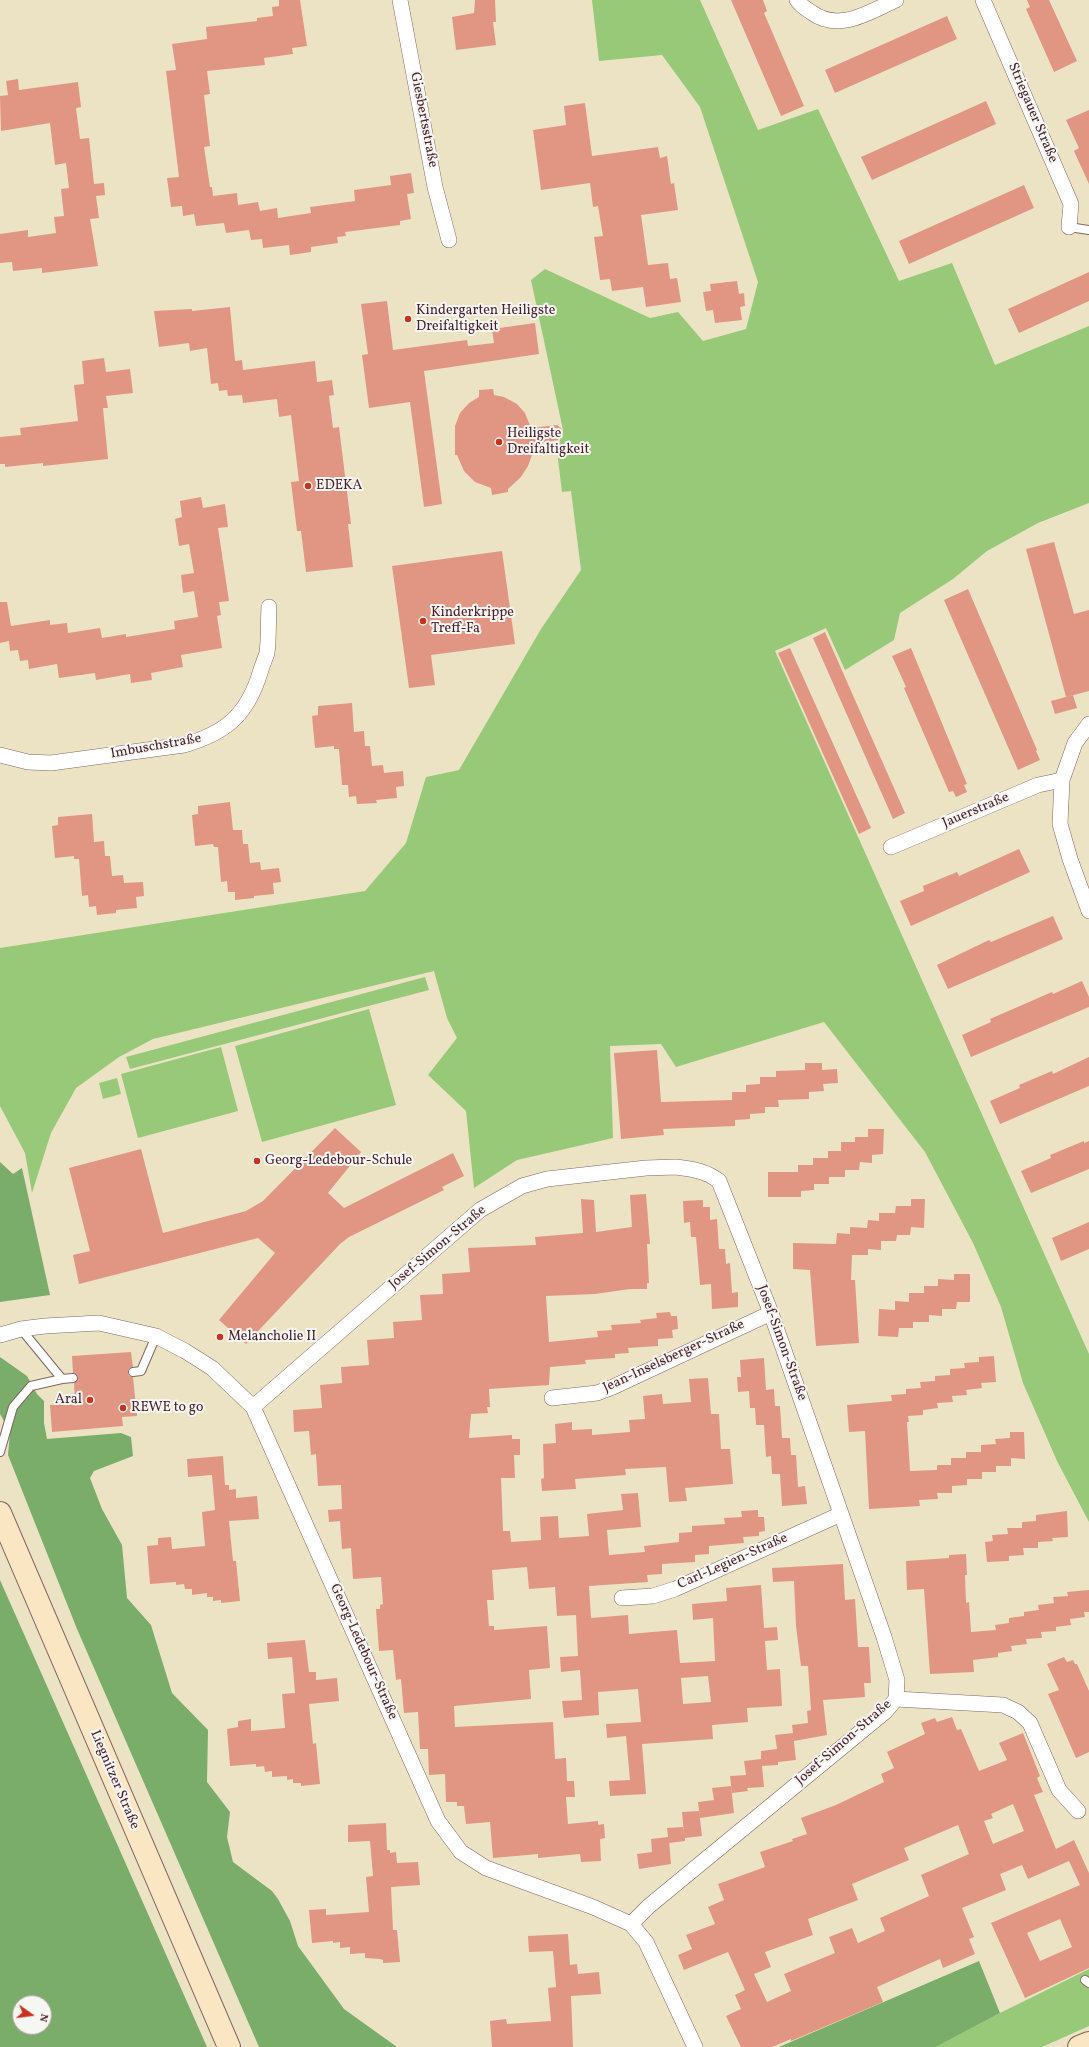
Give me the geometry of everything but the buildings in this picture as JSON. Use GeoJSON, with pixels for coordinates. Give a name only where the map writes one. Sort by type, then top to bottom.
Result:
{"type":"FeatureCollection","features":[{"type":"Feature","properties":{"kind":"main road","name":"Liegnitzer Straße"},"geometry":{"type":"LineString","coordinates":[[0,1513],[229,2047]]}},
{"type":"Feature","properties":{"kind":"main road"},"geometry":{"type":"LineString","coordinates":[[1079,2047],[1089,2042]]}},
{"type":"Feature","properties":{"kind":"street","name":"Giesbertsstraße"},"geometry":{"type":"LineString","coordinates":[[400,0],[436,187],[449,240]]}},
{"type":"Feature","properties":{"kind":"street"},"geometry":{"type":"LineString","coordinates":[[797,0],[819,18],[832,22],[849,21],[896,0]]}},
{"type":"Feature","properties":{"kind":"street","name":"Striegauer Straße"},"geometry":{"type":"LineString","coordinates":[[983,0],[1071,204],[1069,227]]}},
{"type":"Feature","properties":{"kind":"street","name":"Imbuschstraße"},"geometry":{"type":"LineString","coordinates":[[0,755],[28,762],[50,763],[184,745],[206,739],[231,723],[245,706],[254,688],[267,653],[269,607]]}},
{"type":"Feature","properties":{"kind":"street"},"geometry":{"type":"LineString","coordinates":[[1089,724],[1075,743],[1062,780],[1060,824],[1070,859],[1089,911]]}},
{"type":"Feature","properties":{"kind":"street","name":"Jauerstraße"},"geometry":{"type":"LineString","coordinates":[[891,847],[1038,785],[1062,780]]}},
{"type":"Feature","properties":{"kind":"street","name":"Josef-Simon-Straße"},"geometry":{"type":"LineString","coordinates":[[254,1407],[480,1210],[522,1186],[547,1179],[646,1168],[676,1167],[693,1169],[710,1174],[719,1181],[725,1192],[771,1313],[841,1514],[897,1680],[896,1699],[886,1711],[650,1906],[631,1924]]}},
{"type":"Feature","properties":{"kind":"street","name":"Jean-Inselsberger-Straße"},"geometry":{"type":"LineString","coordinates":[[552,1398],[597,1393],[613,1387],[771,1313]]}},
{"type":"Feature","properties":{"kind":"street","name":"Georg-Ledebour-Straße"},"geometry":{"type":"LineString","coordinates":[[0,1335],[21,1329],[45,1326],[99,1323],[156,1336],[185,1351],[212,1368],[254,1407],[438,1821],[461,1852],[486,1868],[593,1907],[631,1924],[646,1942],[695,2047]]}},
{"type":"Feature","properties":{"kind":"street","name":"Carl-Legien-Straße"},"geometry":{"type":"LineString","coordinates":[[622,1598],[653,1596],[675,1589],[841,1514]]}},
{"type":"Feature","properties":{"kind":"street"},"geometry":{"type":"LineString","coordinates":[[896,1699],[1003,1705],[1018,1712],[1030,1723],[1059,1790],[1078,1811]]}},
{"type":"Feature","properties":{"kind":"lane"},"geometry":{"type":"LineString","coordinates":[[1069,227],[1089,230]]}},
{"type":"Feature","properties":{"kind":"lane"},"geometry":{"type":"LineString","coordinates":[[21,1329],[62,1379]]}},
{"type":"Feature","properties":{"kind":"lane"},"geometry":{"type":"LineString","coordinates":[[133,1372],[141,1371],[156,1336]]}},
{"type":"Feature","properties":{"kind":"lane"},"geometry":{"type":"LineString","coordinates":[[0,1452],[13,1407],[31,1386],[73,1378]]}},
{"type":"Feature","properties":{"kind":"green space"},"geometry":{"type":"Polygon","coordinates":[[[592,0],[700,0],[758,130],[818,109],[899,281],[952,263],[995,365],[1089,326],[1089,503],[1038,523],[987,551],[953,579],[900,613],[894,640],[845,670],[826,628],[775,651],[1089,1354],[1089,1522],[1057,1461],[1023,1383],[1001,1307],[973,1243],[925,1152],[824,1022],[676,1067],[661,1044],[610,1046],[613,1138],[517,1160],[474,1188],[466,1111],[428,1075],[457,1038],[447,1018],[434,971],[153,1039],[119,1057],[76,1088],[51,1133],[32,1193],[25,1153],[0,1106],[0,948],[365,891],[406,843],[426,777],[459,770],[541,629],[581,570],[571,491],[562,492],[557,451],[563,430],[531,280],[545,269],[650,318],[678,312],[703,341],[746,329],[758,282],[700,107],[662,55],[599,61],[592,0]]]}},
{"type":"Feature","properties":{"kind":"green space"},"geometry":{"type":"Polygon","coordinates":[[[425,977],[429,990],[130,1069],[126,1057],[425,977]]]}},
{"type":"Feature","properties":{"kind":"green space"},"geometry":{"type":"Polygon","coordinates":[[[369,1009],[396,1105],[262,1142],[235,1046],[369,1009]]]}},
{"type":"Feature","properties":{"kind":"green space"},"geometry":{"type":"Polygon","coordinates":[[[221,1047],[238,1111],[138,1138],[121,1074],[221,1047]]]}},
{"type":"Feature","properties":{"kind":"green space"},"geometry":{"type":"Polygon","coordinates":[[[117,1078],[121,1094],[103,1099],[99,1083],[117,1078]]]}},
{"type":"Feature","properties":{"kind":"green space"},"geometry":{"type":"Polygon","coordinates":[[[0,1162],[13,1174],[22,1168],[50,1295],[0,1302],[0,1162]]]}},
{"type":"Feature","properties":{"kind":"green space"},"geometry":{"type":"Polygon","coordinates":[[[0,1357],[27,1376],[37,1394],[44,1401],[44,1423],[47,1439],[121,1433],[131,1437],[133,1456],[94,1471],[90,1478],[102,1509],[122,1545],[127,1598],[151,1625],[172,1693],[208,1730],[207,1782],[230,1812],[227,1837],[233,1862],[272,1891],[290,1921],[298,1946],[344,2009],[397,2047],[259,2047],[77,1629],[8,1455],[10,1432],[0,1414],[0,1357]]]}},
{"type":"Feature","properties":{"kind":"green space"},"geometry":{"type":"Polygon","coordinates":[[[0,1580],[207,2047],[0,2047],[0,1580]]]}},
{"type":"Feature","properties":{"kind":"green space"},"geometry":{"type":"Polygon","coordinates":[[[979,1961],[1000,2013],[936,2047],[779,2047],[979,1961]]]}},
{"type":"Feature","properties":{"kind":"green space"},"geometry":{"type":"Polygon","coordinates":[[[1089,1969],[1089,2026],[1042,2047],[936,2047],[1000,2013],[1089,1969]]]}},
{"type":"Feature","properties":{"kind":"place","name":"Kindergarten Heiligste Dreifaltigkeit"},"geometry":{"type":"Point","coordinates":[408,319]}},
{"type":"Feature","properties":{"kind":"place","name":"Heiligste Dreifaltigkeit"},"geometry":{"type":"Point","coordinates":[499,442]}},
{"type":"Feature","properties":{"kind":"place","name":"EDEKA"},"geometry":{"type":"Point","coordinates":[308,486]}},
{"type":"Feature","properties":{"kind":"place","name":"Kinderkrippe Treff-Fa"},"geometry":{"type":"Point","coordinates":[423,621]}},
{"type":"Feature","properties":{"kind":"place","name":"Georg-Ledebour-Schule"},"geometry":{"type":"Point","coordinates":[257,1161]}},
{"type":"Feature","properties":{"kind":"place","name":"Melancholie II"},"geometry":{"type":"Point","coordinates":[220,1337]}},
{"type":"Feature","properties":{"kind":"place","name":"Aral"},"geometry":{"type":"Point","coordinates":[90,1400]}},
{"type":"Feature","properties":{"kind":"place","name":"REWE to go"},"geometry":{"type":"Point","coordinates":[123,1408]}}]}
